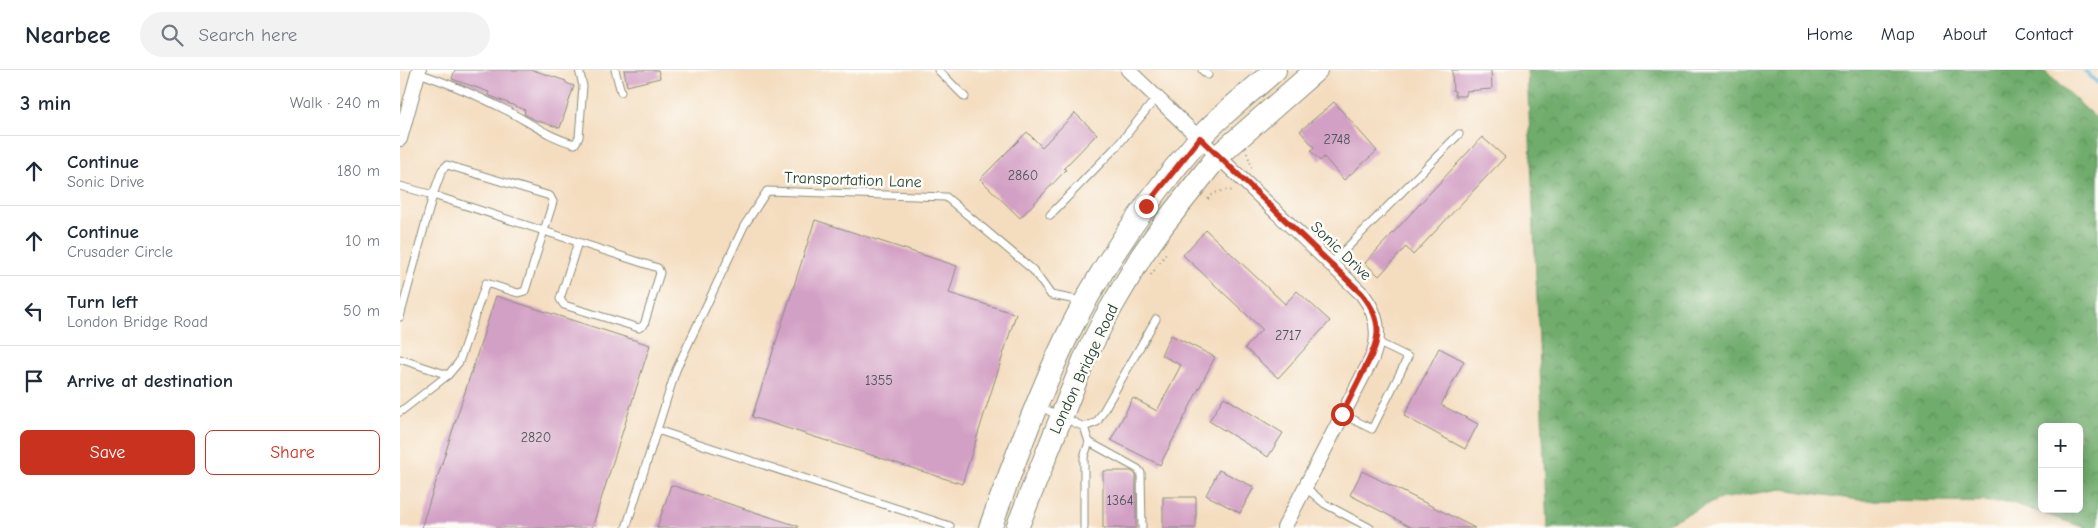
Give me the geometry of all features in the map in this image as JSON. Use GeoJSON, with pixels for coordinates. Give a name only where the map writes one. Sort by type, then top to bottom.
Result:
{"type":"FeatureCollection","features":[{"type":"Feature","properties":{"kind":"main road","name":"London Bridge Road"},"geometry":{"type":"LineString","coordinates":[[990,528],[1059,353],[1085,301],[1124,238],[1146,206],[1200,138],[1275,70]]}},
{"type":"Feature","properties":{"kind":"main road","name":"London Bridge Road"},"geometry":{"type":"LineString","coordinates":[[1017,528],[1061,415],[1095,336],[1124,283],[1164,224],[1218,156],[1316,70]]}},
{"type":"Feature","properties":{"kind":"street","name":"Sonic Drive"},"geometry":{"type":"LineString","coordinates":[[1128,70],[1368,302],[1377,325],[1377,342],[1372,358],[1284,528]]}},
{"type":"Feature","properties":{"kind":"street"},"geometry":{"type":"LineString","coordinates":[[400,139],[419,71]]}},
{"type":"Feature","properties":{"kind":"lane"},"geometry":{"type":"LineString","coordinates":[[419,71],[508,111],[563,141],[575,144],[579,137],[583,86],[579,70]]}},
{"type":"Feature","properties":{"kind":"lane"},"geometry":{"type":"LineString","coordinates":[[615,70],[621,92]]}},
{"type":"Feature","properties":{"kind":"lane"},"geometry":{"type":"LineString","coordinates":[[938,70],[965,97]]}},
{"type":"Feature","properties":{"kind":"lane"},"geometry":{"type":"LineString","coordinates":[[1050,215],[1118,145],[1157,97]]}},
{"type":"Feature","properties":{"kind":"lane"},"geometry":{"type":"LineString","coordinates":[[1330,265],[1459,134]]}},
{"type":"Feature","properties":{"kind":"lane"},"geometry":{"type":"LineString","coordinates":[[400,317],[433,196],[442,170],[447,165],[550,196],[553,202],[525,291],[518,293],[486,283],[459,362],[448,375],[400,411]]}},
{"type":"Feature","properties":{"kind":"lane"},"geometry":{"type":"LineString","coordinates":[[400,186],[544,231],[578,242],[658,268],[660,273],[644,325],[639,328],[564,305],[560,299],[578,242]]}},
{"type":"Feature","properties":{"kind":"lane","name":"Transportation Lane"},"geometry":{"type":"LineString","coordinates":[[626,528],[676,370],[744,226],[767,191],[946,198],[1033,270],[1050,295],[1085,301]]}},
{"type":"Feature","properties":{"kind":"lane"},"geometry":{"type":"LineString","coordinates":[[1084,427],[1098,422],[1156,319]]}},
{"type":"Feature","properties":{"kind":"lane"},"geometry":{"type":"LineString","coordinates":[[1342,414],[1372,429],[1408,357],[1377,342]]}},
{"type":"Feature","properties":{"kind":"lane"},"geometry":{"type":"LineString","coordinates":[[400,359],[448,375]]}},
{"type":"Feature","properties":{"kind":"lane"},"geometry":{"type":"LineString","coordinates":[[1038,405],[1084,427],[1089,442],[1084,457],[1084,528]]}},
{"type":"Feature","properties":{"kind":"lane"},"geometry":{"type":"LineString","coordinates":[[657,430],[952,527]]}},
{"type":"Feature","properties":{"kind":"lane"},"geometry":{"type":"LineString","coordinates":[[1089,442],[1138,469],[1141,473],[1142,528]]}},
{"type":"Feature","properties":{"kind":"lane"},"geometry":{"type":"LineString","coordinates":[[1305,487],[1325,504],[1370,528]]}},
{"type":"Feature","properties":{"kind":"path"},"geometry":{"type":"LineString","coordinates":[[1208,199],[1218,191],[1235,191]]}},
{"type":"Feature","properties":{"kind":"path"},"geometry":{"type":"LineString","coordinates":[[1147,281],[1168,250]]}},
{"type":"Feature","properties":{"kind":"green space"},"geometry":{"type":"Polygon","coordinates":[[[1527,70],[2043,70],[2098,120],[2098,528],[2086,528],[2042,513],[2083,513],[2083,423],[2038,423],[2038,512],[2009,502],[1859,500],[1782,489],[1720,499],[1656,528],[1547,528],[1527,70]]]}},
{"type":"Feature","properties":{"kind":"building"},"geometry":{"type":"Polygon","coordinates":[[[455,70],[533,70],[566,81],[566,83],[574,86],[560,128],[535,120],[524,114],[525,110],[488,95],[489,92],[452,79],[455,70]]]}},
{"type":"Feature","properties":{"kind":"building"},"geometry":{"type":"Polygon","coordinates":[[[624,70],[658,70],[660,78],[627,86],[624,70]]]}},
{"type":"Feature","properties":{"kind":"building"},"geometry":{"type":"Polygon","coordinates":[[[1452,70],[1491,70],[1492,89],[1466,91],[1466,96],[1455,96],[1452,70]]]}},
{"type":"Feature","properties":{"kind":"building"},"geometry":{"type":"Polygon","coordinates":[[[1334,102],[1377,151],[1344,180],[1324,157],[1320,161],[1311,151],[1314,147],[1300,131],[1334,102]]]}},
{"type":"Feature","properties":{"kind":"building"},"geometry":{"type":"Polygon","coordinates":[[[1075,113],[1097,134],[1020,218],[980,179],[1027,132],[1042,147],[1075,113]]]}},
{"type":"Feature","properties":{"kind":"building"},"geometry":{"type":"Polygon","coordinates":[[[1482,137],[1505,157],[1413,255],[1406,247],[1379,276],[1365,263],[1482,137]]]}},
{"type":"Feature","properties":{"kind":"building"},"geometry":{"type":"Polygon","coordinates":[[[815,220],[957,266],[949,293],[1016,314],[962,484],[752,417],[815,220]]]}},
{"type":"Feature","properties":{"kind":"building"},"geometry":{"type":"Polygon","coordinates":[[[1206,230],[1285,304],[1297,291],[1330,321],[1278,378],[1245,348],[1262,329],[1183,255],[1206,230]]]}},
{"type":"Feature","properties":{"kind":"building"},"geometry":{"type":"Polygon","coordinates":[[[496,296],[650,345],[592,528],[421,528],[496,296]]]}},
{"type":"Feature","properties":{"kind":"building"},"geometry":{"type":"Polygon","coordinates":[[[1171,335],[1215,357],[1160,465],[1111,440],[1133,398],[1157,411],[1181,365],[1161,355],[1171,335]]]}},
{"type":"Feature","properties":{"kind":"building"},"geometry":{"type":"Polygon","coordinates":[[[1439,348],[1464,361],[1441,405],[1478,424],[1465,449],[1404,416],[1439,348]]]}},
{"type":"Feature","properties":{"kind":"building"},"geometry":{"type":"Polygon","coordinates":[[[1224,397],[1283,433],[1268,457],[1209,421],[1224,397]]]}},
{"type":"Feature","properties":{"kind":"building"},"geometry":{"type":"Polygon","coordinates":[[[1219,470],[1254,487],[1240,513],[1206,495],[1219,470]]]}},
{"type":"Feature","properties":{"kind":"building"},"geometry":{"type":"Polygon","coordinates":[[[1103,471],[1131,471],[1136,475],[1136,528],[1103,528],[1103,471]]]}},
{"type":"Feature","properties":{"kind":"building"},"geometry":{"type":"Polygon","coordinates":[[[1362,471],[1475,528],[1413,528],[1350,495],[1362,471]]]}},
{"type":"Feature","properties":{"kind":"building"},"geometry":{"type":"Polygon","coordinates":[[[671,485],[798,526],[798,528],[657,528],[671,485]]]}},
{"type":"Feature","properties":{"kind":"building"},"geometry":{"type":"Polygon","coordinates":[[[1163,497],[1196,497],[1196,528],[1163,528],[1163,497]]]}},
{"type":"Feature","properties":{"kind":"waterway"},"geometry":{"type":"LineString","coordinates":[[2084,70],[2098,83]]}},
{"type":"Feature","properties":{"kind":"route"},"geometry":{"type":"LineString","coordinates":[[1146,206],[1200,138],[1362,294],[1373,311],[1378,337],[1372,358],[1342,414]]}}]}
